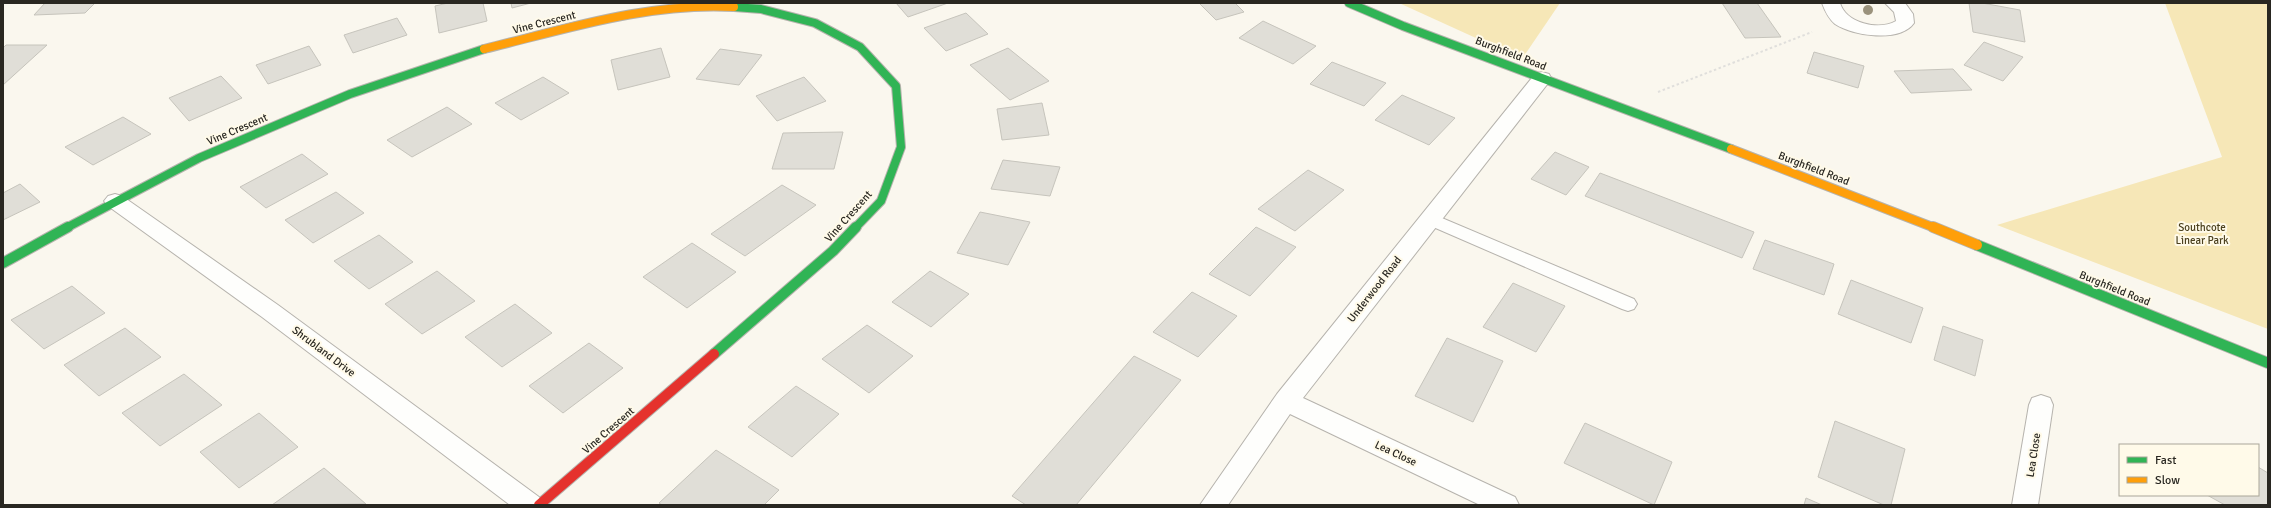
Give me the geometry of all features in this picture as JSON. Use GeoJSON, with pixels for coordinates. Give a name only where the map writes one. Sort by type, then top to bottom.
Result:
{"type":"FeatureCollection","features":[{"type":"Feature","properties":{"kind":"street","name":"Burghfield Road"},"geometry":{"type":"LineString","coordinates":[[1349,3],[1403,26],[1851,194],[2268,363]]}},
{"type":"Feature","properties":{"kind":"street"},"geometry":{"type":"LineString","coordinates":[[1831,3],[1835,14],[1842,20],[1873,30],[1891,30],[1900,28],[1905,23],[1906,17],[1903,10],[1894,3]]}},
{"type":"Feature","properties":{"kind":"street","name":"Vine Crescent"},"geometry":{"type":"LineString","coordinates":[[3,264],[115,201],[199,158],[350,94],[488,48],[615,16],[699,5],[761,9],[815,23],[860,47],[896,86],[901,147],[881,202],[833,251],[539,505]]}},
{"type":"Feature","properties":{"kind":"street","name":"Underwood Road"},"geometry":{"type":"LineString","coordinates":[[1213,505],[1286,401],[1542,78]]}},
{"type":"Feature","properties":{"kind":"street","name":"Shrubland Drive"},"geometry":{"type":"LineString","coordinates":[[115,201],[270,311],[530,505]]}},
{"type":"Feature","properties":{"kind":"street","name":"Lea Close"},"geometry":{"type":"LineString","coordinates":[[1286,401],[1506,505]]}},
{"type":"Feature","properties":{"kind":"street","name":"Lea Close"},"geometry":{"type":"LineString","coordinates":[[2025,505],[2041,405]]}},
{"type":"Feature","properties":{"kind":"lane"},"geometry":{"type":"LineString","coordinates":[[1430,219],[1628,304]]}},
{"type":"Feature","properties":{"kind":"path"},"geometry":{"type":"LineString","coordinates":[[1619,107],[1842,20]]}},
{"type":"Feature","properties":{"kind":"green space"},"geometry":{"type":"Polygon","coordinates":[[[1399,3],[1560,3],[1522,59],[1399,3]]]}},
{"type":"Feature","properties":{"kind":"green space","name":"Southcote Linear Park"},"geometry":{"type":"Polygon","coordinates":[[[2165,3],[2268,3],[2268,329],[1997,225],[2222,157],[2165,3]]]}},
{"type":"Feature","properties":{"kind":"building"},"geometry":{"type":"Polygon","coordinates":[[[45,3],[95,3],[85,13],[34,15],[45,3]]]}},
{"type":"Feature","properties":{"kind":"building"},"geometry":{"type":"Polygon","coordinates":[[[448,3],[483,3],[487,21],[439,33],[435,6],[448,3]]]}},
{"type":"Feature","properties":{"kind":"building"},"geometry":{"type":"Polygon","coordinates":[[[511,3],[531,3],[512,8],[511,3]]]}},
{"type":"Feature","properties":{"kind":"building"},"geometry":{"type":"Polygon","coordinates":[[[896,3],[948,3],[908,17],[896,3]]]}},
{"type":"Feature","properties":{"kind":"building"},"geometry":{"type":"Polygon","coordinates":[[[1199,3],[1235,3],[1244,12],[1216,20],[1199,3]]]}},
{"type":"Feature","properties":{"kind":"building"},"geometry":{"type":"Polygon","coordinates":[[[1722,3],[1757,3],[1781,37],[1745,38],[1722,3]]]}},
{"type":"Feature","properties":{"kind":"building"},"geometry":{"type":"Polygon","coordinates":[[[1969,3],[1982,3],[2020,10],[2025,42],[1973,32],[1969,3]]]}},
{"type":"Feature","properties":{"kind":"building"},"geometry":{"type":"Polygon","coordinates":[[[966,13],[988,34],[946,51],[924,28],[966,13]]]}},
{"type":"Feature","properties":{"kind":"building"},"geometry":{"type":"Polygon","coordinates":[[[397,18],[407,35],[353,53],[344,35],[397,18]]]}},
{"type":"Feature","properties":{"kind":"building"},"geometry":{"type":"Polygon","coordinates":[[[1263,21],[1316,46],[1293,64],[1239,38],[1263,21]]]}},
{"type":"Feature","properties":{"kind":"building"},"geometry":{"type":"Polygon","coordinates":[[[1984,42],[2023,57],[2003,81],[1964,65],[1984,42]]]}},
{"type":"Feature","properties":{"kind":"building"},"geometry":{"type":"Polygon","coordinates":[[[6,45],[47,45],[3,85],[3,48],[6,45]]]}},
{"type":"Feature","properties":{"kind":"building"},"geometry":{"type":"Polygon","coordinates":[[[309,46],[321,65],[268,84],[256,65],[309,46]]]}},
{"type":"Feature","properties":{"kind":"building"},"geometry":{"type":"Polygon","coordinates":[[[661,48],[670,77],[618,90],[611,60],[661,48]]]}},
{"type":"Feature","properties":{"kind":"building"},"geometry":{"type":"Polygon","coordinates":[[[1008,48],[1049,81],[1010,100],[970,65],[1008,48]]]}},
{"type":"Feature","properties":{"kind":"building"},"geometry":{"type":"Polygon","coordinates":[[[720,49],[762,55],[739,85],[696,79],[720,49]]]}},
{"type":"Feature","properties":{"kind":"building"},"geometry":{"type":"Polygon","coordinates":[[[1814,52],[1864,66],[1858,88],[1807,73],[1814,52]]]}},
{"type":"Feature","properties":{"kind":"building"},"geometry":{"type":"Polygon","coordinates":[[[1332,62],[1386,83],[1364,106],[1310,84],[1332,62]]]}},
{"type":"Feature","properties":{"kind":"building"},"geometry":{"type":"Polygon","coordinates":[[[1953,69],[1972,90],[1911,93],[1894,71],[1953,69]]]}},
{"type":"Feature","properties":{"kind":"building"},"geometry":{"type":"Polygon","coordinates":[[[221,76],[242,98],[189,121],[169,98],[221,76]]]}},
{"type":"Feature","properties":{"kind":"building"},"geometry":{"type":"Polygon","coordinates":[[[543,77],[569,93],[521,120],[495,103],[543,77]]]}},
{"type":"Feature","properties":{"kind":"building"},"geometry":{"type":"Polygon","coordinates":[[[804,77],[826,101],[777,121],[756,96],[804,77]]]}},
{"type":"Feature","properties":{"kind":"building"},"geometry":{"type":"Polygon","coordinates":[[[1402,95],[1455,118],[1429,145],[1375,120],[1402,95]]]}},
{"type":"Feature","properties":{"kind":"building"},"geometry":{"type":"Polygon","coordinates":[[[1042,103],[1049,135],[1002,140],[997,109],[1042,103]]]}},
{"type":"Feature","properties":{"kind":"building"},"geometry":{"type":"Polygon","coordinates":[[[447,107],[472,124],[412,157],[387,140],[447,107]]]}},
{"type":"Feature","properties":{"kind":"building"},"geometry":{"type":"Polygon","coordinates":[[[123,117],[151,134],[93,165],[65,147],[123,117]]]}},
{"type":"Feature","properties":{"kind":"building"},"geometry":{"type":"Polygon","coordinates":[[[843,132],[834,169],[772,169],[783,133],[843,132]]]}},
{"type":"Feature","properties":{"kind":"building"},"geometry":{"type":"Polygon","coordinates":[[[1555,152],[1589,167],[1566,195],[1531,179],[1555,152]]]}},
{"type":"Feature","properties":{"kind":"building"},"geometry":{"type":"Polygon","coordinates":[[[302,154],[328,174],[266,208],[240,187],[302,154]]]}},
{"type":"Feature","properties":{"kind":"building"},"geometry":{"type":"Polygon","coordinates":[[[1003,160],[1060,167],[1050,196],[991,189],[1003,160]]]}},
{"type":"Feature","properties":{"kind":"building"},"geometry":{"type":"Polygon","coordinates":[[[1308,170],[1344,190],[1295,231],[1258,209],[1308,170]]]}},
{"type":"Feature","properties":{"kind":"building"},"geometry":{"type":"Polygon","coordinates":[[[1600,173],[1754,232],[1742,258],[1585,196],[1600,173]]]}},
{"type":"Feature","properties":{"kind":"building"},"geometry":{"type":"Polygon","coordinates":[[[20,184],[40,202],[3,220],[3,193],[20,184]]]}},
{"type":"Feature","properties":{"kind":"building"},"geometry":{"type":"Polygon","coordinates":[[[782,185],[816,205],[745,256],[711,234],[782,185]]]}},
{"type":"Feature","properties":{"kind":"building"},"geometry":{"type":"Polygon","coordinates":[[[336,192],[364,213],[313,243],[285,220],[336,192]]]}},
{"type":"Feature","properties":{"kind":"building"},"geometry":{"type":"Polygon","coordinates":[[[980,212],[1030,222],[1008,265],[957,253],[980,212]]]}},
{"type":"Feature","properties":{"kind":"building"},"geometry":{"type":"Polygon","coordinates":[[[1256,227],[1296,247],[1250,296],[1209,274],[1256,227]]]}},
{"type":"Feature","properties":{"kind":"building"},"geometry":{"type":"Polygon","coordinates":[[[379,235],[413,262],[369,289],[334,261],[379,235]]]}},
{"type":"Feature","properties":{"kind":"building"},"geometry":{"type":"Polygon","coordinates":[[[1765,240],[1834,264],[1824,295],[1753,269],[1765,240]]]}},
{"type":"Feature","properties":{"kind":"building"},"geometry":{"type":"Polygon","coordinates":[[[692,243],[736,272],[687,308],[643,277],[692,243]]]}},
{"type":"Feature","properties":{"kind":"building"},"geometry":{"type":"Polygon","coordinates":[[[437,271],[475,301],[422,334],[385,304],[437,271]]]}},
{"type":"Feature","properties":{"kind":"building"},"geometry":{"type":"Polygon","coordinates":[[[930,271],[969,294],[931,327],[892,302],[930,271]]]}},
{"type":"Feature","properties":{"kind":"building"},"geometry":{"type":"Polygon","coordinates":[[[1851,280],[1923,308],[1911,343],[1838,314],[1851,280]]]}},
{"type":"Feature","properties":{"kind":"building"},"geometry":{"type":"Polygon","coordinates":[[[1513,283],[1565,306],[1536,352],[1483,327],[1513,283]]]}},
{"type":"Feature","properties":{"kind":"building"},"geometry":{"type":"Polygon","coordinates":[[[72,286],[105,313],[44,349],[11,320],[72,286]]]}},
{"type":"Feature","properties":{"kind":"building"},"geometry":{"type":"Polygon","coordinates":[[[1192,292],[1237,316],[1198,357],[1153,332],[1192,292]]]}},
{"type":"Feature","properties":{"kind":"building"},"geometry":{"type":"Polygon","coordinates":[[[515,304],[552,333],[502,367],[465,337],[515,304]]]}},
{"type":"Feature","properties":{"kind":"building"},"geometry":{"type":"Polygon","coordinates":[[[867,325],[913,356],[869,393],[822,359],[867,325]]]}},
{"type":"Feature","properties":{"kind":"building"},"geometry":{"type":"Polygon","coordinates":[[[1943,326],[1983,340],[1975,376],[1934,360],[1943,326]]]}},
{"type":"Feature","properties":{"kind":"building"},"geometry":{"type":"Polygon","coordinates":[[[125,328],[161,357],[99,396],[64,365],[125,328]]]}},
{"type":"Feature","properties":{"kind":"building"},"geometry":{"type":"Polygon","coordinates":[[[1447,338],[1503,361],[1473,422],[1415,396],[1447,338]]]}},
{"type":"Feature","properties":{"kind":"building"},"geometry":{"type":"Polygon","coordinates":[[[589,343],[623,368],[563,413],[529,386],[589,343]]]}},
{"type":"Feature","properties":{"kind":"building"},"geometry":{"type":"Polygon","coordinates":[[[1134,356],[1181,380],[1076,505],[1026,505],[1012,496],[1134,356]]]}},
{"type":"Feature","properties":{"kind":"building"},"geometry":{"type":"Polygon","coordinates":[[[184,374],[222,405],[160,446],[122,413],[184,374]]]}},
{"type":"Feature","properties":{"kind":"building"},"geometry":{"type":"Polygon","coordinates":[[[796,386],[839,414],[792,457],[748,427],[796,386]]]}},
{"type":"Feature","properties":{"kind":"building"},"geometry":{"type":"Polygon","coordinates":[[[259,413],[298,447],[239,488],[200,452],[259,413]]]}},
{"type":"Feature","properties":{"kind":"building"},"geometry":{"type":"Polygon","coordinates":[[[1835,421],[1905,449],[1891,505],[1884,505],[1818,477],[1835,421]]]}},
{"type":"Feature","properties":{"kind":"building"},"geometry":{"type":"Polygon","coordinates":[[[1585,423],[1672,462],[1654,505],[1564,463],[1585,423]]]}},
{"type":"Feature","properties":{"kind":"building"},"geometry":{"type":"Polygon","coordinates":[[[716,450],[779,490],[764,505],[662,505],[659,503],[716,450]]]}},
{"type":"Feature","properties":{"kind":"building"},"geometry":{"type":"Polygon","coordinates":[[[324,468],[366,504],[272,505],[324,468]]]}},
{"type":"Feature","properties":{"kind":"building"},"geometry":{"type":"Polygon","coordinates":[[[2259,468],[2268,473],[2268,505],[2225,505],[2209,496],[2259,496],[2259,468]]]}},
{"type":"Feature","properties":{"kind":"building"},"geometry":{"type":"Polygon","coordinates":[[[1806,498],[1822,505],[1804,505],[1806,498]]]}},
{"type":"Feature","properties":{"kind":"traffic: fast"},"geometry":{"type":"LineString","coordinates":[[1349,3],[1403,26],[1731,149]]}},
{"type":"Feature","properties":{"kind":"traffic: fast"},"geometry":{"type":"LineString","coordinates":[[714,354],[833,251],[881,201],[901,147],[896,86],[860,47],[815,23],[761,9],[734,7]]}},
{"type":"Feature","properties":{"kind":"traffic: fast"},"geometry":{"type":"LineString","coordinates":[[3,263],[115,201],[199,158],[350,94],[484,49]]}},
{"type":"Feature","properties":{"kind":"traffic: fast"},"geometry":{"type":"LineString","coordinates":[[1977,245],[2268,363]]}},
{"type":"Feature","properties":{"kind":"traffic: slow"},"geometry":{"type":"LineString","coordinates":[[484,49],[615,17],[699,5],[734,7]]}},
{"type":"Feature","properties":{"kind":"traffic: slow"},"geometry":{"type":"LineString","coordinates":[[1731,149],[1851,194],[1977,245]]}},
{"type":"Feature","properties":{"kind":"traffic: jam"},"geometry":{"type":"LineString","coordinates":[[539,505],[714,354]]}}]}
